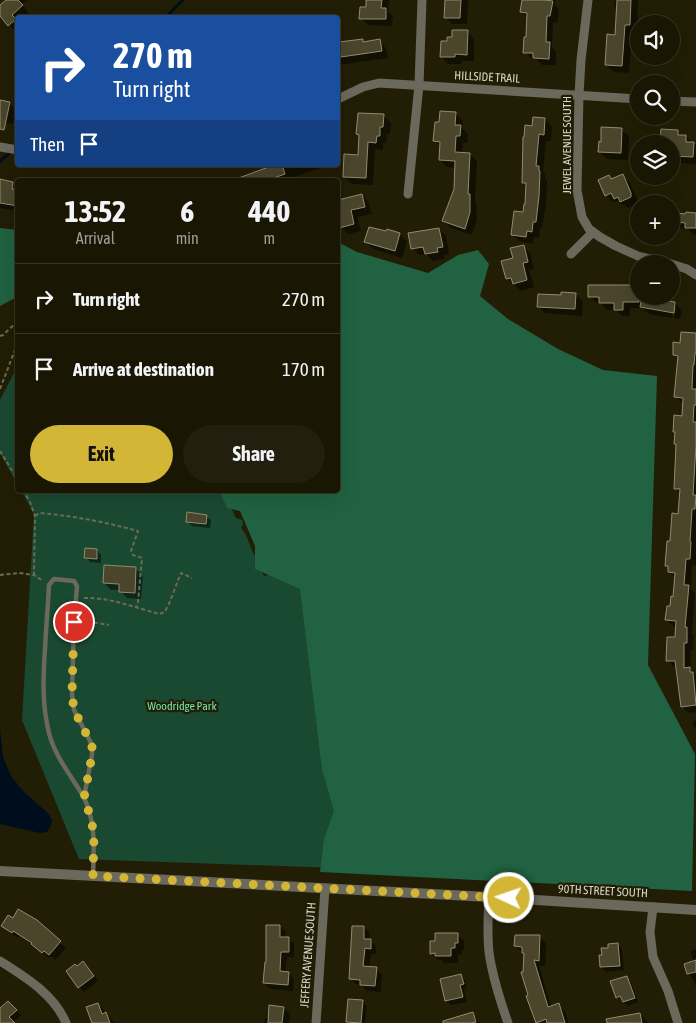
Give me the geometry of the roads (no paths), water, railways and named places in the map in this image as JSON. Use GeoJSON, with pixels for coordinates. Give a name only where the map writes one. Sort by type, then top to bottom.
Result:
{"type":"FeatureCollection","features":[{"type":"Feature","properties":{"kind":"street"},"geometry":{"type":"LineString","coordinates":[[408,194],[419,85],[422,0]]}},
{"type":"Feature","properties":{"kind":"street","name":"JEWEL AVENUE SOUTH"},"geometry":{"type":"LineString","coordinates":[[588,0],[579,94],[577,190],[582,218],[589,229],[600,238],[636,255]]}},
{"type":"Feature","properties":{"kind":"street","name":"HILLSIDE TRAIL"},"geometry":{"type":"LineString","coordinates":[[340,98],[363,87],[379,83],[630,97]]}},
{"type":"Feature","properties":{"kind":"street"},"geometry":{"type":"LineString","coordinates":[[680,101],[696,102]]}},
{"type":"Feature","properties":{"kind":"street"},"geometry":{"type":"LineString","coordinates":[[0,148],[15,150]]}},
{"type":"Feature","properties":{"kind":"street"},"geometry":{"type":"LineString","coordinates":[[571,254],[593,232]]}},
{"type":"Feature","properties":{"kind":"street","name":"JEWEL AVENUE SOUTH"},"geometry":{"type":"LineString","coordinates":[[680,267],[687,269],[696,276]]}},
{"type":"Feature","properties":{"kind":"street","name":"90TH STREET SOUTH"},"geometry":{"type":"LineString","coordinates":[[0,871],[696,910]]}},
{"type":"Feature","properties":{"kind":"street","name":"JEFFERY AVENUE SOUTH"},"geometry":{"type":"LineString","coordinates":[[316,1023],[325,888]]}},
{"type":"Feature","properties":{"kind":"street"},"geometry":{"type":"LineString","coordinates":[[489,897],[489,952],[493,977],[508,1023]]}},
{"type":"Feature","properties":{"kind":"street"},"geometry":{"type":"LineString","coordinates":[[653,907],[650,932],[653,956],[668,991],[678,1023]]}},
{"type":"Feature","properties":{"kind":"street"},"geometry":{"type":"LineString","coordinates":[[0,961],[29,980],[47,996],[58,1008],[66,1023]]}},
{"type":"Feature","properties":{"kind":"lane"},"geometry":{"type":"LineString","coordinates":[[84,798],[92,745],[74,710],[72,694],[77,586],[74,581],[54,579],[49,584],[43,675],[44,710],[49,735],[60,760],[84,798],[90,815],[94,834],[93,876]]}},
{"type":"Feature","properties":{"kind":"water"},"geometry":{"type":"Polygon","coordinates":[[[0,729],[3,757],[11,776],[24,792],[49,814],[52,820],[47,832],[40,833],[0,824],[0,729]]]}},
{"type":"Feature","properties":{"kind":"waterway"},"geometry":{"type":"LineString","coordinates":[[168,15],[183,0]]}},
{"type":"Feature","properties":{"kind":"waterway"},"geometry":{"type":"LineString","coordinates":[[0,161],[11,152]]}},
{"type":"Feature","properties":{"kind":"park label","name":"Woodridge Park"},"geometry":{"type":"Point","coordinates":[182,706]}}]}
